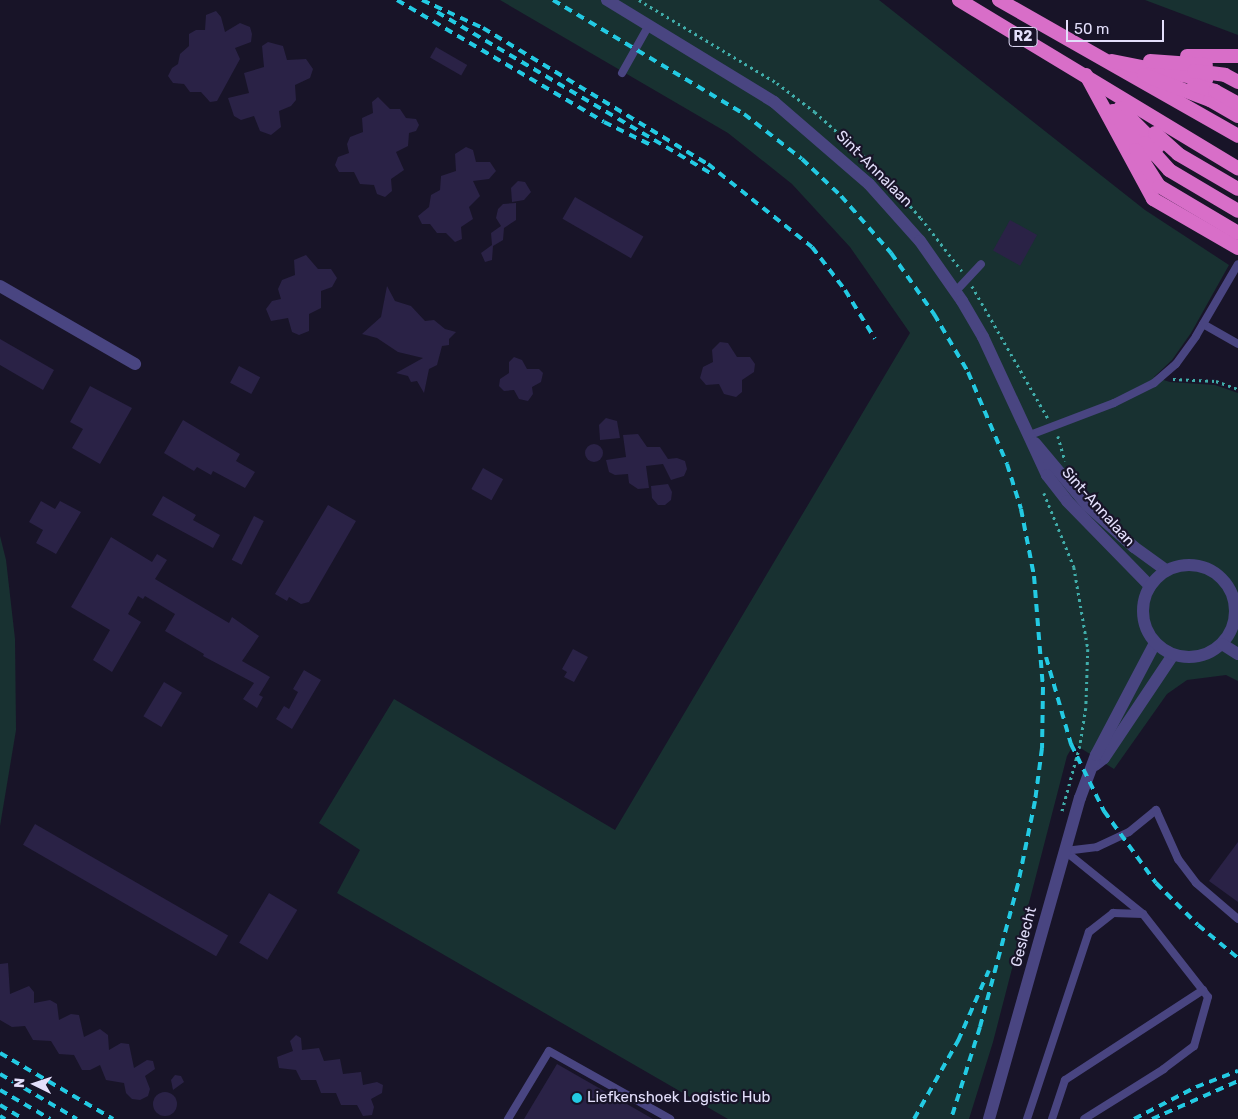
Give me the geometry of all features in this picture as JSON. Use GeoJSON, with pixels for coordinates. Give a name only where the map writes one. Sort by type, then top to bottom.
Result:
{"type":"FeatureCollection","features":[{"type":"Feature","properties":{"kind":"highway","name":"R2"},"geometry":{"type":"LineString","coordinates":[[960,0],[1086,74],[1238,168]]}},
{"type":"Feature","properties":{"kind":"highway","name":"R2"},"geometry":{"type":"LineString","coordinates":[[999,0],[1097,58],[1238,146]]}},
{"type":"Feature","properties":{"kind":"highway"},"geometry":{"type":"LineString","coordinates":[[1097,58],[1238,56]]}},
{"type":"Feature","properties":{"kind":"highway","name":"R2"},"geometry":{"type":"LineString","coordinates":[[1097,58],[1229,67],[1238,72]]}},
{"type":"Feature","properties":{"kind":"highway","name":"R2"},"geometry":{"type":"LineString","coordinates":[[1097,58],[1225,75],[1238,82]]}},
{"type":"Feature","properties":{"kind":"highway","name":"R2"},"geometry":{"type":"LineString","coordinates":[[1097,58],[1220,83],[1238,94]]}},
{"type":"Feature","properties":{"kind":"highway","name":"R2"},"geometry":{"type":"LineString","coordinates":[[1097,58],[1215,91],[1238,104]]}},
{"type":"Feature","properties":{"kind":"highway","name":"R2"},"geometry":{"type":"LineString","coordinates":[[1097,58],[1210,100],[1238,116]]}},
{"type":"Feature","properties":{"kind":"highway","name":"R2"},"geometry":{"type":"LineString","coordinates":[[1097,58],[1205,107],[1238,126]]}},
{"type":"Feature","properties":{"kind":"highway","name":"R2"},"geometry":{"type":"LineString","coordinates":[[1097,58],[1238,136]]}},
{"type":"Feature","properties":{"kind":"highway","name":"R2"},"geometry":{"type":"LineString","coordinates":[[1086,74],[1238,157]]}},
{"type":"Feature","properties":{"kind":"highway","name":"R2"},"geometry":{"type":"LineString","coordinates":[[1086,74],[1182,146],[1238,179]]}},
{"type":"Feature","properties":{"kind":"highway","name":"R2"},"geometry":{"type":"LineString","coordinates":[[1086,74],[1178,154],[1238,189]]}},
{"type":"Feature","properties":{"kind":"highway","name":"R2"},"geometry":{"type":"LineString","coordinates":[[1086,74],[1173,161],[1238,200]]}},
{"type":"Feature","properties":{"kind":"highway","name":"R2"},"geometry":{"type":"LineString","coordinates":[[1086,74],[1169,170],[1238,211]]}},
{"type":"Feature","properties":{"kind":"highway","name":"R2"},"geometry":{"type":"LineString","coordinates":[[1086,74],[1163,178],[1238,222]]}},
{"type":"Feature","properties":{"kind":"highway","name":"R2"},"geometry":{"type":"LineString","coordinates":[[1086,74],[1159,186],[1238,233]]}},
{"type":"Feature","properties":{"kind":"highway"},"geometry":{"type":"LineString","coordinates":[[1086,74],[1153,199],[1238,248]]}},
{"type":"Feature","properties":{"kind":"street","name":"Sint-Annalaan"},"geometry":{"type":"LineString","coordinates":[[606,0],[774,102],[836,152],[920,241],[983,337],[1032,438],[1033,449],[1047,475],[1067,501],[1150,586]]}},
{"type":"Feature","properties":{"kind":"street"},"geometry":{"type":"LineString","coordinates":[[0,286],[135,364]]}},
{"type":"Feature","properties":{"kind":"street","name":"Sint-Annalaan"},"geometry":{"type":"LineString","coordinates":[[1032,438],[1040,445],[1087,505],[1134,547],[1166,570]]}},
{"type":"Feature","properties":{"kind":"street"},"geometry":{"type":"LineString","coordinates":[[1196,565],[1223,579],[1236,606],[1236,624],[1222,644],[1199,657],[1173,655],[1155,643],[1147,630],[1143,615],[1150,586],[1166,570],[1196,565]]}},
{"type":"Feature","properties":{"kind":"street","name":"Geslecht"},"geometry":{"type":"LineString","coordinates":[[989,1119],[1080,798],[1095,764],[1096,755],[1155,643]]}},
{"type":"Feature","properties":{"kind":"street"},"geometry":{"type":"LineString","coordinates":[[1222,644],[1238,654]]}},
{"type":"Feature","properties":{"kind":"street","name":"Geslecht"},"geometry":{"type":"LineString","coordinates":[[1095,764],[1104,758],[1173,655]]}},
{"type":"Feature","properties":{"kind":"lane"},"geometry":{"type":"LineString","coordinates":[[622,72],[649,25]]}},
{"type":"Feature","properties":{"kind":"lane"},"geometry":{"type":"LineString","coordinates":[[955,292],[981,264]]}},
{"type":"Feature","properties":{"kind":"lane"},"geometry":{"type":"LineString","coordinates":[[1032,438],[1114,403],[1154,383],[1176,364],[1203,324],[1238,264]]}},
{"type":"Feature","properties":{"kind":"lane"},"geometry":{"type":"LineString","coordinates":[[1203,324],[1238,344]]}},
{"type":"Feature","properties":{"kind":"lane"},"geometry":{"type":"LineString","coordinates":[[1065,851],[1097,847],[1129,832],[1156,810],[1178,858],[1196,883],[1238,919]]}},
{"type":"Feature","properties":{"kind":"lane"},"geometry":{"type":"LineString","coordinates":[[1065,851],[1143,914],[1208,997],[1194,1046],[1164,1069],[1084,1119]]}},
{"type":"Feature","properties":{"kind":"lane"},"geometry":{"type":"LineString","coordinates":[[1027,1119],[1089,932],[1113,913],[1143,914]]}},
{"type":"Feature","properties":{"kind":"lane"},"geometry":{"type":"LineString","coordinates":[[1052,1119],[1065,1080],[1203,990]]}},
{"type":"Feature","properties":{"kind":"lane"},"geometry":{"type":"LineString","coordinates":[[508,1119],[549,1050],[670,1119]]}},
{"type":"Feature","properties":{"kind":"path"},"geometry":{"type":"LineString","coordinates":[[1162,376],[1216,381],[1238,389]]}},
{"type":"Feature","properties":{"kind":"path"},"geometry":{"type":"LineString","coordinates":[[1047,475],[1040,485],[1066,542],[1085,621],[1088,677],[1080,746]]}},
{"type":"Feature","properties":{"kind":"green space"},"geometry":{"type":"Polygon","coordinates":[[[500,0],[879,0],[1145,210],[1229,265],[1191,333],[1172,360],[1154,377],[1170,382],[1215,385],[1238,393],[1238,681],[1226,675],[1187,680],[1167,694],[1114,769],[1074,744],[1067,756],[993,1042],[969,1119],[728,1119],[337,893],[360,850],[319,823],[394,699],[615,830],[910,333],[850,247],[792,184],[728,133],[500,0]]]}},
{"type":"Feature","properties":{"kind":"green space"},"geometry":{"type":"Polygon","coordinates":[[[1145,0],[1238,0],[1238,35],[1145,0]]]}},
{"type":"Feature","properties":{"kind":"green space"},"geometry":{"type":"Polygon","coordinates":[[[0,536],[6,560],[15,639],[16,730],[0,826],[0,536]]]}},
{"type":"Feature","properties":{"kind":"building"},"geometry":{"type":"Polygon","coordinates":[[[216,11],[221,17],[225,32],[240,23],[250,27],[252,34],[251,42],[235,48],[240,59],[217,101],[210,102],[201,92],[190,92],[184,84],[173,83],[168,76],[172,68],[178,64],[180,54],[189,46],[189,34],[196,30],[205,30],[206,15],[216,11]]]}},
{"type":"Feature","properties":{"kind":"building"},"geometry":{"type":"Polygon","coordinates":[[[268,42],[283,46],[287,60],[306,59],[313,69],[310,78],[295,85],[296,100],[291,106],[279,111],[281,127],[271,135],[260,131],[254,116],[241,120],[234,116],[228,98],[249,93],[244,73],[264,67],[262,46],[268,42]]]}},
{"type":"Feature","properties":{"kind":"building"},"geometry":{"type":"Polygon","coordinates":[[[436,47],[467,65],[461,75],[430,57],[436,47]]]}},
{"type":"Feature","properties":{"kind":"building"},"geometry":{"type":"Polygon","coordinates":[[[378,97],[390,109],[400,109],[406,118],[416,119],[419,125],[416,131],[409,133],[408,146],[396,152],[404,170],[391,179],[392,191],[385,197],[377,194],[374,185],[360,184],[354,172],[339,172],[335,165],[338,157],[349,153],[347,144],[350,137],[363,132],[362,118],[373,113],[372,102],[378,97]]]}},
{"type":"Feature","properties":{"kind":"building"},"geometry":{"type":"Polygon","coordinates":[[[466,147],[473,150],[476,162],[490,162],[496,171],[489,179],[473,181],[480,196],[469,207],[473,219],[461,227],[462,239],[455,242],[446,233],[437,233],[430,224],[422,224],[418,216],[429,207],[431,195],[440,190],[441,176],[456,171],[455,154],[466,147]]]}},
{"type":"Feature","properties":{"kind":"building"},"geometry":{"type":"Polygon","coordinates":[[[518,181],[525,182],[531,192],[524,200],[512,202],[511,188],[518,181]]]}},
{"type":"Feature","properties":{"kind":"building"},"geometry":{"type":"Polygon","coordinates":[[[575,197],[643,236],[631,258],[562,219],[575,197]]]}},
{"type":"Feature","properties":{"kind":"building"},"geometry":{"type":"Polygon","coordinates":[[[516,203],[516,220],[504,228],[503,240],[493,246],[492,260],[485,262],[481,253],[492,245],[491,233],[501,226],[496,218],[498,209],[503,204],[516,203]]]}},
{"type":"Feature","properties":{"kind":"building"},"geometry":{"type":"Polygon","coordinates":[[[1010,220],[1037,235],[1020,266],[993,251],[1010,220]]]}},
{"type":"Feature","properties":{"kind":"building"},"geometry":{"type":"Polygon","coordinates":[[[306,255],[318,269],[331,269],[337,278],[332,287],[321,291],[321,308],[309,314],[309,331],[299,335],[292,332],[288,318],[271,321],[266,309],[272,301],[281,299],[278,289],[282,280],[295,275],[294,260],[306,255]]]}},
{"type":"Feature","properties":{"kind":"building"},"geometry":{"type":"Polygon","coordinates":[[[387,286],[395,301],[411,306],[425,321],[434,320],[445,329],[456,332],[449,339],[449,345],[442,346],[437,365],[429,369],[424,393],[417,381],[411,382],[408,376],[396,373],[423,358],[398,352],[377,338],[362,334],[381,317],[387,286]]]}},
{"type":"Feature","properties":{"kind":"building"},"geometry":{"type":"Polygon","coordinates":[[[0,339],[54,370],[43,390],[0,365],[0,339]]]}},
{"type":"Feature","properties":{"kind":"building"},"geometry":{"type":"Polygon","coordinates":[[[720,342],[728,343],[737,357],[750,357],[755,364],[754,372],[742,380],[742,392],[736,397],[724,394],[719,384],[706,385],[700,378],[703,367],[713,362],[712,350],[720,342]]]}},
{"type":"Feature","properties":{"kind":"building"},"geometry":{"type":"Polygon","coordinates":[[[514,357],[522,360],[527,369],[539,369],[543,373],[541,382],[532,387],[533,394],[528,401],[519,399],[514,390],[504,391],[499,386],[500,379],[509,373],[509,362],[514,357]]]}},
{"type":"Feature","properties":{"kind":"building"},"geometry":{"type":"Polygon","coordinates":[[[239,366],[260,377],[251,394],[230,383],[239,366]]]}},
{"type":"Feature","properties":{"kind":"building"},"geometry":{"type":"Polygon","coordinates":[[[90,386],[132,408],[100,464],[72,448],[83,429],[70,422],[90,386]]]}},
{"type":"Feature","properties":{"kind":"building"},"geometry":{"type":"Polygon","coordinates":[[[606,418],[617,421],[620,438],[600,440],[599,425],[606,418]]]}},
{"type":"Feature","properties":{"kind":"building"},"geometry":{"type":"Polygon","coordinates":[[[183,420],[240,454],[236,461],[255,472],[245,488],[213,471],[211,475],[197,467],[194,471],[164,453],[183,420]]]}},
{"type":"Feature","properties":{"kind":"building"},"geometry":{"type":"Polygon","coordinates":[[[638,434],[647,447],[660,447],[668,459],[677,458],[685,461],[687,469],[684,476],[671,480],[663,464],[646,466],[649,488],[638,489],[629,483],[628,474],[615,475],[609,472],[606,460],[626,457],[623,435],[638,434]]]}},
{"type":"Feature","properties":{"kind":"building"},"geometry":{"type":"Polygon","coordinates":[[[594,444],[600,447],[603,453],[600,459],[594,462],[588,459],[585,453],[588,447],[594,444]]]}},
{"type":"Feature","properties":{"kind":"building"},"geometry":{"type":"Polygon","coordinates":[[[483,468],[503,479],[491,500],[471,489],[483,468]]]}},
{"type":"Feature","properties":{"kind":"building"},"geometry":{"type":"Polygon","coordinates":[[[668,484],[672,492],[671,500],[665,505],[658,505],[652,498],[651,486],[668,484]]]}},
{"type":"Feature","properties":{"kind":"building"},"geometry":{"type":"Polygon","coordinates":[[[163,496],[196,515],[193,520],[220,535],[213,548],[152,515],[163,496]]]}},
{"type":"Feature","properties":{"kind":"building"},"geometry":{"type":"Polygon","coordinates":[[[41,501],[55,509],[60,501],[81,512],[56,554],[36,543],[43,530],[29,522],[41,501]]]}},
{"type":"Feature","properties":{"kind":"building"},"geometry":{"type":"Polygon","coordinates":[[[328,505],[356,521],[309,602],[301,604],[289,597],[287,601],[275,594],[328,505]]]}},
{"type":"Feature","properties":{"kind":"building"},"geometry":{"type":"Polygon","coordinates":[[[254,516],[264,521],[242,565],[232,560],[254,516]]]}},
{"type":"Feature","properties":{"kind":"building"},"geometry":{"type":"Polygon","coordinates":[[[111,537],[152,562],[157,554],[167,560],[155,579],[229,623],[232,617],[259,636],[242,661],[270,677],[259,695],[263,697],[257,708],[243,699],[254,683],[203,656],[204,654],[165,631],[175,614],[145,596],[143,599],[138,596],[128,614],[141,622],[112,672],[93,660],[110,630],[71,607],[111,537]]]}},
{"type":"Feature","properties":{"kind":"building"},"geometry":{"type":"Polygon","coordinates":[[[573,649],[588,657],[574,682],[564,677],[567,672],[562,669],[573,649]]]}},
{"type":"Feature","properties":{"kind":"building"},"geometry":{"type":"Polygon","coordinates":[[[304,670],[321,680],[292,729],[276,719],[284,706],[289,709],[298,692],[293,689],[304,670]]]}},
{"type":"Feature","properties":{"kind":"building"},"geometry":{"type":"Polygon","coordinates":[[[164,682],[182,693],[161,727],[143,716],[164,682]]]}},
{"type":"Feature","properties":{"kind":"building"},"geometry":{"type":"Polygon","coordinates":[[[35,824],[228,936],[216,956],[23,845],[35,824]]]}},
{"type":"Feature","properties":{"kind":"building"},"geometry":{"type":"Polygon","coordinates":[[[1238,842],[1238,902],[1209,881],[1238,842]]]}},
{"type":"Feature","properties":{"kind":"building"},"geometry":{"type":"Polygon","coordinates":[[[269,893],[297,910],[267,960],[239,943],[269,893]]]}},
{"type":"Feature","properties":{"kind":"building"},"geometry":{"type":"Polygon","coordinates":[[[8,963],[10,994],[29,986],[34,992],[34,1003],[50,1000],[57,1004],[59,1020],[71,1014],[79,1015],[84,1037],[100,1029],[108,1035],[109,1050],[121,1043],[129,1044],[134,1068],[147,1060],[153,1061],[155,1069],[145,1076],[150,1089],[148,1096],[140,1100],[132,1099],[126,1093],[124,1083],[106,1080],[100,1065],[90,1070],[82,1070],[74,1055],[59,1054],[51,1041],[33,1040],[25,1026],[12,1027],[0,1020],[0,964],[8,963]]]}},
{"type":"Feature","properties":{"kind":"building"},"geometry":{"type":"Polygon","coordinates":[[[296,1035],[301,1038],[302,1050],[319,1048],[324,1061],[340,1059],[343,1074],[361,1072],[363,1085],[377,1082],[383,1085],[382,1093],[371,1099],[374,1107],[372,1115],[363,1116],[357,1105],[341,1105],[336,1093],[321,1093],[316,1080],[301,1080],[296,1070],[279,1068],[277,1057],[293,1051],[290,1041],[296,1035]]]}},
{"type":"Feature","properties":{"kind":"building","name":"Liefkenshoek Logistic Hub"},"geometry":{"type":"Polygon","coordinates":[[[557,1064],[653,1119],[524,1119],[557,1064]]]}},
{"type":"Feature","properties":{"kind":"building"},"geometry":{"type":"Polygon","coordinates":[[[175,1075],[181,1076],[184,1082],[173,1090],[171,1080],[175,1075]]]}},
{"type":"Feature","properties":{"kind":"building"},"geometry":{"type":"Polygon","coordinates":[[[165,1092],[174,1095],[177,1104],[174,1113],[165,1116],[156,1113],[153,1104],[156,1095],[165,1092]]]}},
{"type":"Feature","properties":{"kind":"railway"},"geometry":{"type":"LineString","coordinates":[[397,0],[604,122],[651,145]]}},
{"type":"Feature","properties":{"kind":"railway"},"geometry":{"type":"LineString","coordinates":[[422,0],[483,28],[708,164],[812,247],[845,290],[875,339]]}},
{"type":"Feature","properties":{"kind":"railway"},"geometry":{"type":"LineString","coordinates":[[553,0],[744,114],[802,159],[841,196],[891,253],[934,314],[968,372],[1007,464],[1021,509],[1034,576],[1043,687],[1042,748],[1035,801],[1018,884],[980,1027],[951,1119]]}},
{"type":"Feature","properties":{"kind":"railway"},"geometry":{"type":"LineString","coordinates":[[437,12],[710,173]]}},
{"type":"Feature","properties":{"kind":"railway"},"geometry":{"type":"LineString","coordinates":[[1046,657],[1071,744],[1104,811],[1156,883],[1198,925],[1238,958]]}},
{"type":"Feature","properties":{"kind":"railway"},"geometry":{"type":"LineString","coordinates":[[914,1119],[958,1041],[989,970]]}},
{"type":"Feature","properties":{"kind":"railway"},"geometry":{"type":"LineString","coordinates":[[0,1053],[113,1119]]}},
{"type":"Feature","properties":{"kind":"railway"},"geometry":{"type":"LineString","coordinates":[[1134,1119],[1196,1087],[1238,1071]]}},
{"type":"Feature","properties":{"kind":"railway"},"geometry":{"type":"LineString","coordinates":[[0,1074],[77,1119]]}},
{"type":"Feature","properties":{"kind":"railway"},"geometry":{"type":"LineString","coordinates":[[1152,1119],[1238,1081]]}},
{"type":"Feature","properties":{"kind":"railway"},"geometry":{"type":"LineString","coordinates":[[0,1090],[50,1119]]}},
{"type":"Feature","properties":{"kind":"railway"},"geometry":{"type":"LineString","coordinates":[[0,1105],[23,1119]]}},
{"type":"Feature","properties":{"kind":"railway"},"geometry":{"type":"LineString","coordinates":[[0,1116],[5,1119]]}},
{"type":"Feature","properties":{"kind":"place","name":"Liefkenshoek Logistic Hub"},"geometry":{"type":"Point","coordinates":[577,1098]}}]}
